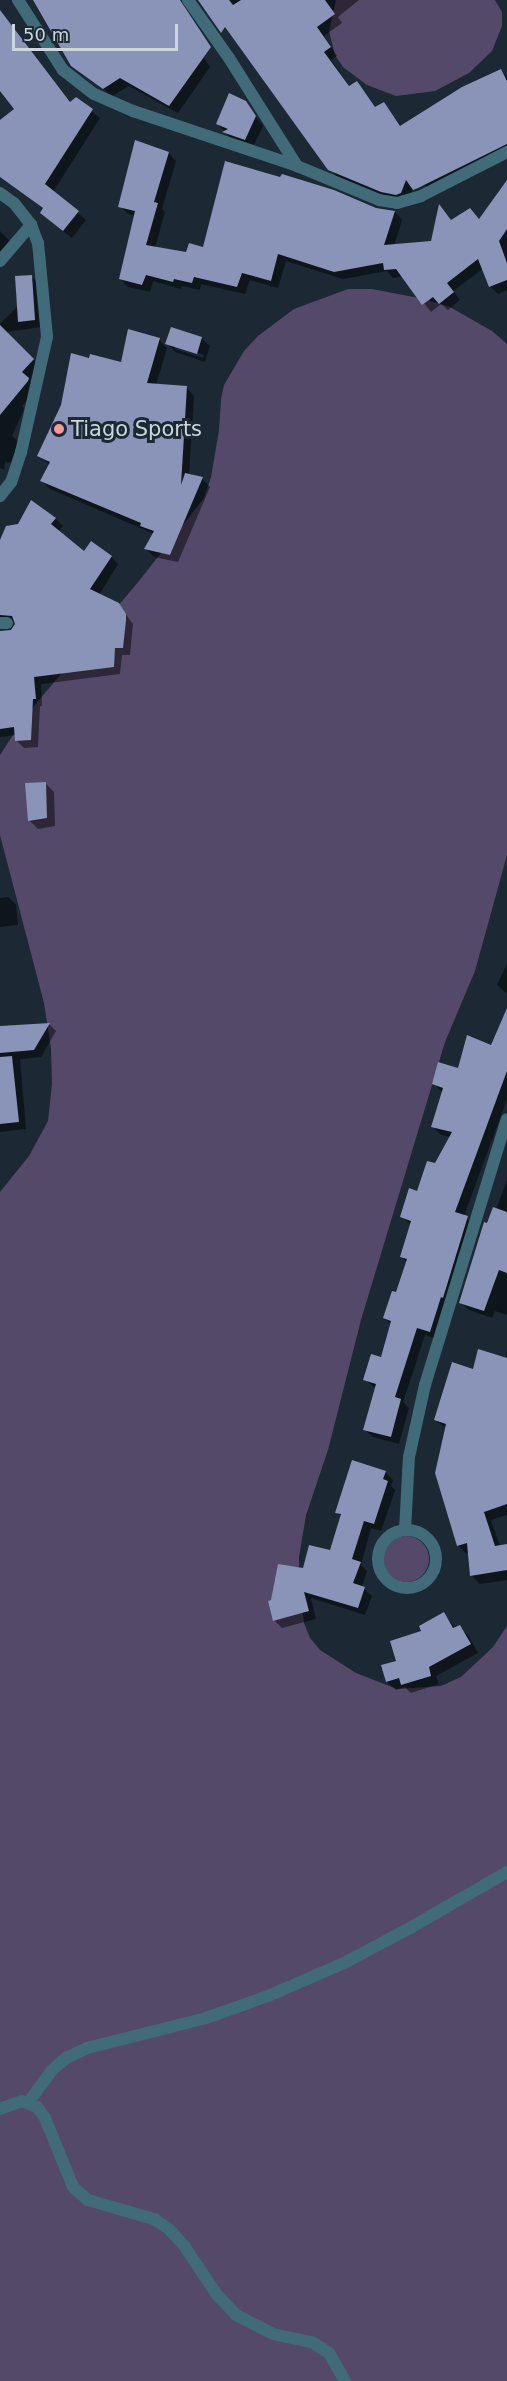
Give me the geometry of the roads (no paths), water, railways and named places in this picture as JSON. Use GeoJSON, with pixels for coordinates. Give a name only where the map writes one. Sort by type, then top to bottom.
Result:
{"type":"FeatureCollection","features":[{"type":"Feature","properties":{"kind":"street"},"geometry":{"type":"LineString","coordinates":[[18,0],[63,70],[94,94],[134,111],[297,166],[379,200],[397,203],[421,196],[507,152]]}},
{"type":"Feature","properties":{"kind":"street"},"geometry":{"type":"LineString","coordinates":[[188,0],[229,58],[297,166]]}},
{"type":"Feature","properties":{"kind":"street"},"geometry":{"type":"LineString","coordinates":[[0,193],[14,203],[31,225],[38,243],[47,322],[46,352],[21,452],[10,482],[0,496]]}},
{"type":"Feature","properties":{"kind":"street"},"geometry":{"type":"LineString","coordinates":[[0,261],[31,225]]}},
{"type":"Feature","properties":{"kind":"street"},"geometry":{"type":"LineString","coordinates":[[405,1530],[409,1457],[425,1384],[507,1119]]}},
{"type":"Feature","properties":{"kind":"street"},"geometry":{"type":"LineString","coordinates":[[405,1530],[424,1535],[434,1547],[436,1557],[433,1572],[427,1580],[410,1588],[390,1582],[378,1565],[382,1545],[391,1534],[405,1530]]}},
{"type":"Feature","properties":{"kind":"street"},"geometry":{"type":"LineString","coordinates":[[28,2103],[51,2071],[66,2058],[87,2048],[206,2018],[268,1996],[344,1963],[507,1872]]}},
{"type":"Feature","properties":{"kind":"street"},"geometry":{"type":"LineString","coordinates":[[0,2109],[22,2101],[37,2107],[45,2118],[73,2187],[88,2200],[154,2219],[169,2229],[185,2247],[216,2295],[236,2315],[273,2334],[312,2342],[329,2353],[345,2381]]}},
{"type":"Feature","properties":{"kind":"place","name":"Tiago Sports"},"geometry":{"type":"Point","coordinates":[59,429]}}]}
